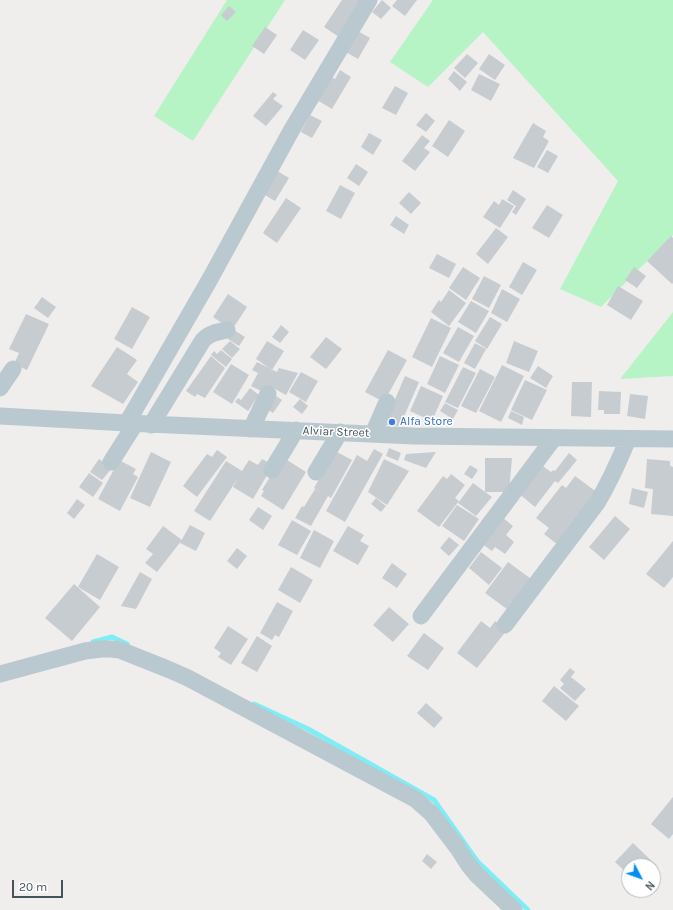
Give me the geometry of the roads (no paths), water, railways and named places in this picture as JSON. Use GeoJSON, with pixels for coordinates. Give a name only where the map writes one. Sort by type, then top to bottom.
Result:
{"type":"FeatureCollection","features":[{"type":"Feature","properties":{"kind":"street"},"geometry":{"type":"LineString","coordinates":[[137,424],[210,279],[291,131],[369,0]]}},
{"type":"Feature","properties":{"kind":"street"},"geometry":{"type":"LineString","coordinates":[[111,462],[137,424],[203,340],[214,333],[227,330]]}},
{"type":"Feature","properties":{"kind":"street"},"geometry":{"type":"LineString","coordinates":[[0,388],[13,369]]}},
{"type":"Feature","properties":{"kind":"street"},"geometry":{"type":"LineString","coordinates":[[251,429],[268,394]]}},
{"type":"Feature","properties":{"kind":"street"},"geometry":{"type":"LineString","coordinates":[[373,434],[387,402]]}},
{"type":"Feature","properties":{"kind":"street","name":"Alviar Street"},"geometry":{"type":"LineString","coordinates":[[0,416],[137,424],[414,436],[673,439]]}},
{"type":"Feature","properties":{"kind":"street"},"geometry":{"type":"LineString","coordinates":[[272,470],[296,430]]}},
{"type":"Feature","properties":{"kind":"street"},"geometry":{"type":"LineString","coordinates":[[316,472],[340,432]]}},
{"type":"Feature","properties":{"kind":"street"},"geometry":{"type":"LineString","coordinates":[[421,616],[554,438]]}},
{"type":"Feature","properties":{"kind":"street"},"geometry":{"type":"LineString","coordinates":[[506,625],[597,503],[628,439]]}},
{"type":"Feature","properties":{"kind":"street"},"geometry":{"type":"LineString","coordinates":[[0,674],[85,651],[111,649],[120,650],[136,656],[188,678],[415,799],[432,814],[477,875],[514,910]]}},
{"type":"Feature","properties":{"kind":"waterway"},"geometry":{"type":"LineString","coordinates":[[93,642],[112,637],[127,644]]}},
{"type":"Feature","properties":{"kind":"waterway"},"geometry":{"type":"LineString","coordinates":[[254,704],[308,729],[434,800],[477,861],[528,910]]}},
{"type":"Feature","properties":{"kind":"place","name":"Alfa Store"},"geometry":{"type":"Point","coordinates":[392,422]}}]}
